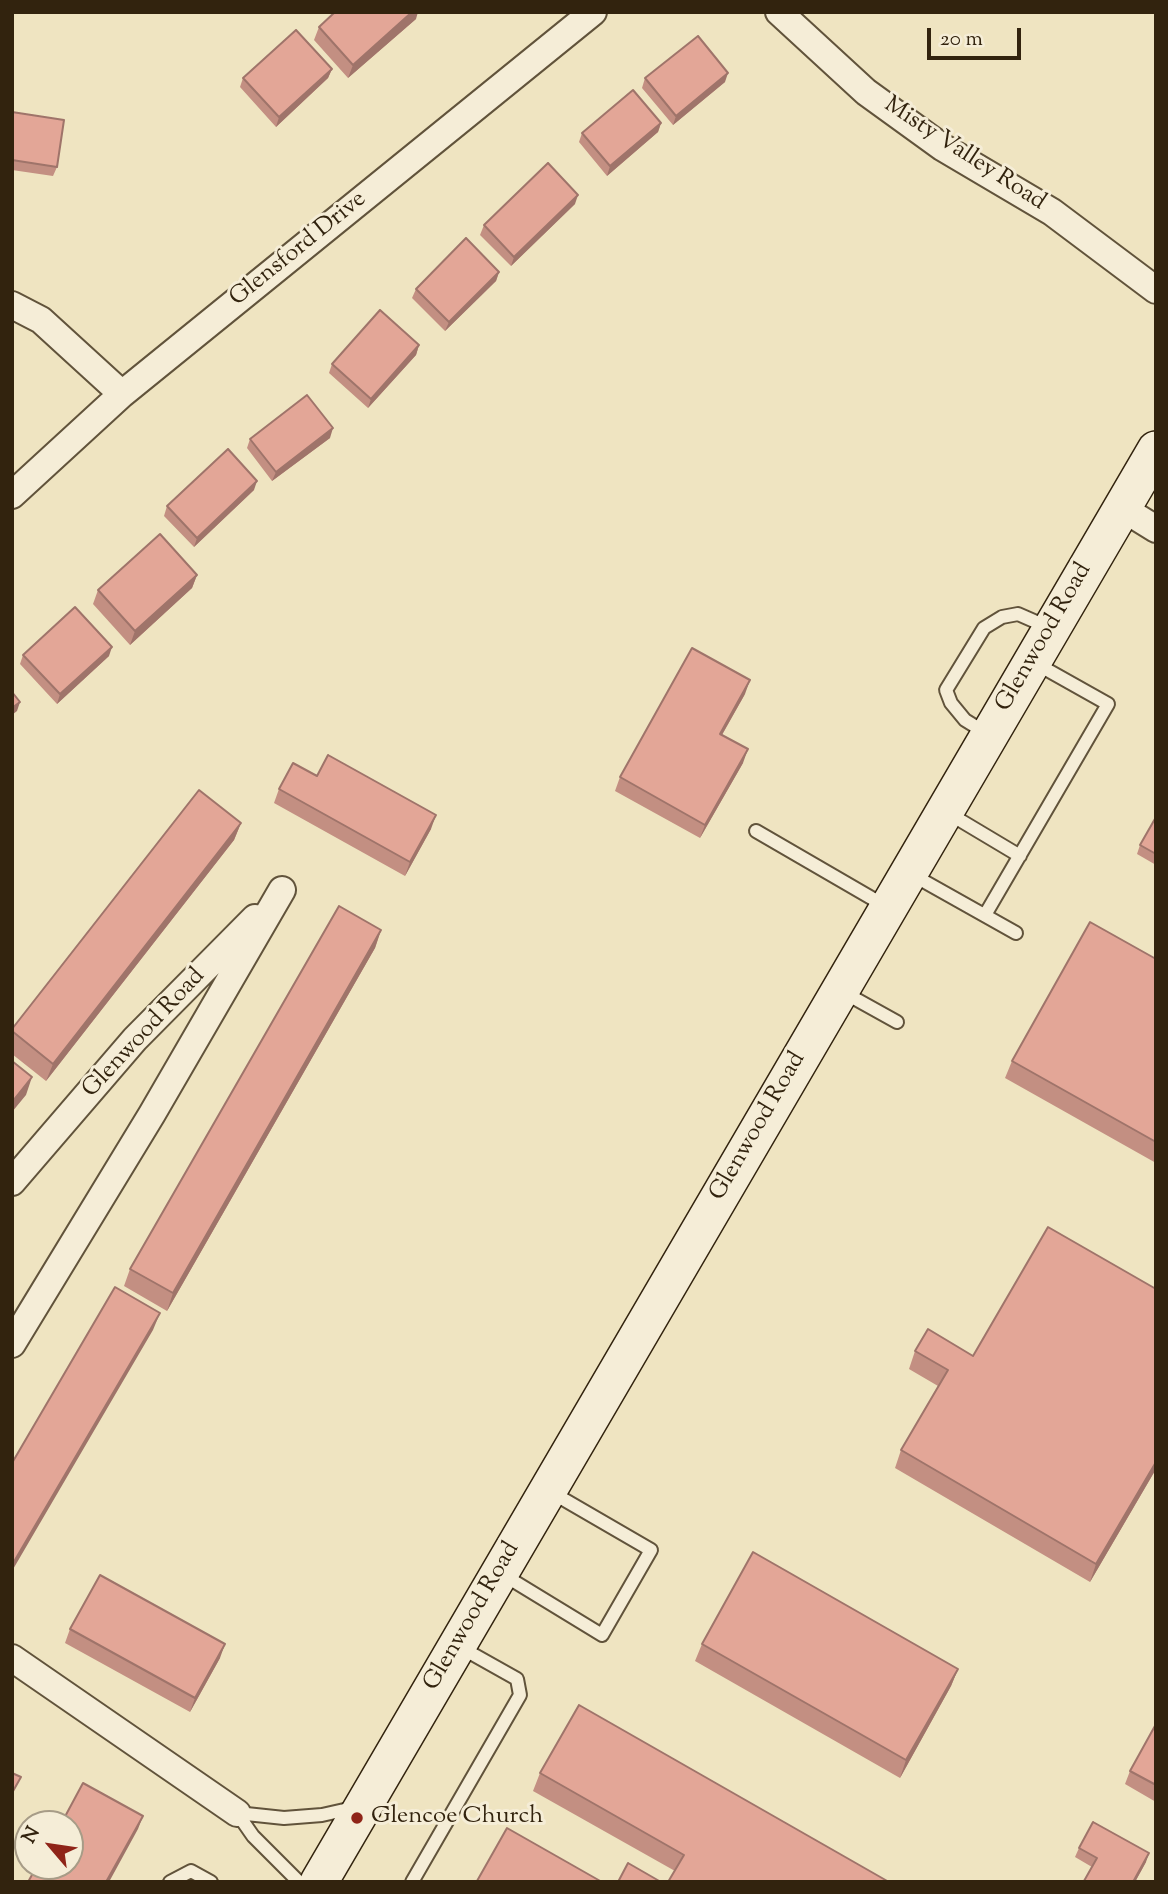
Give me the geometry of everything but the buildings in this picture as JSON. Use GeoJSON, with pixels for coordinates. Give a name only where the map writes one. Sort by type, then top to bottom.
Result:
{"type":"FeatureCollection","features":[{"type":"Feature","properties":{"kind":"main road","name":"Glenwood Road"},"geometry":{"type":"LineString","coordinates":[[319,1882],[1156,450]]}},
{"type":"Feature","properties":{"kind":"street","name":"Glensford Drive"},"geometry":{"type":"LineString","coordinates":[[12,495],[122,394],[593,12]]}},
{"type":"Feature","properties":{"kind":"street","name":"Misty Valley Road"},"geometry":{"type":"LineString","coordinates":[[779,12],[866,92],[942,147],[1052,212],[1156,290]]}},
{"type":"Feature","properties":{"kind":"street"},"geometry":{"type":"LineString","coordinates":[[12,305],[41,320],[122,394]]}},
{"type":"Feature","properties":{"kind":"street"},"geometry":{"type":"LineString","coordinates":[[1122,508],[1156,529]]}},
{"type":"Feature","properties":{"kind":"street","name":"Glenwood Road"},"geometry":{"type":"LineString","coordinates":[[12,1182],[135,1039],[282,890],[152,1114],[12,1345]]}},
{"type":"Feature","properties":{"kind":"street"},"geometry":{"type":"LineString","coordinates":[[12,1658],[237,1813]]}},
{"type":"Feature","properties":{"kind":"lane"},"geometry":{"type":"LineString","coordinates":[[988,734],[965,720],[951,703],[946,691],[984,628],[1002,617],[1018,614],[1051,628]]}},
{"type":"Feature","properties":{"kind":"lane"},"geometry":{"type":"LineString","coordinates":[[985,915],[1108,704],[1031,661]]}},
{"type":"Feature","properties":{"kind":"lane"},"geometry":{"type":"LineString","coordinates":[[944,811],[1020,856]]}},
{"type":"Feature","properties":{"kind":"lane"},"geometry":{"type":"LineString","coordinates":[[756,831],[887,907]]}},
{"type":"Feature","properties":{"kind":"lane"},"geometry":{"type":"LineString","coordinates":[[908,873],[1016,933]]}},
{"type":"Feature","properties":{"kind":"lane"},"geometry":{"type":"LineString","coordinates":[[839,990],[897,1022]]}},
{"type":"Feature","properties":{"kind":"lane"},"geometry":{"type":"LineString","coordinates":[[500,1572],[602,1636],[651,1550],[548,1490]]}},
{"type":"Feature","properties":{"kind":"lane"},"geometry":{"type":"LineString","coordinates":[[412,1882],[520,1695],[517,1679],[457,1645]]}},
{"type":"Feature","properties":{"kind":"lane"},"geometry":{"type":"LineString","coordinates":[[237,1813],[284,1818],[322,1815],[364,1805]]}},
{"type":"Feature","properties":{"kind":"lane"},"geometry":{"type":"LineString","coordinates":[[237,1813],[253,1836],[299,1882]]}},
{"type":"Feature","properties":{"kind":"lane"},"geometry":{"type":"LineString","coordinates":[[170,1882],[191,1871],[211,1882]]}},
{"type":"Feature","properties":{"kind":"place","name":"Glencoe Church"},"geometry":{"type":"Point","coordinates":[357,1818]}}]}
